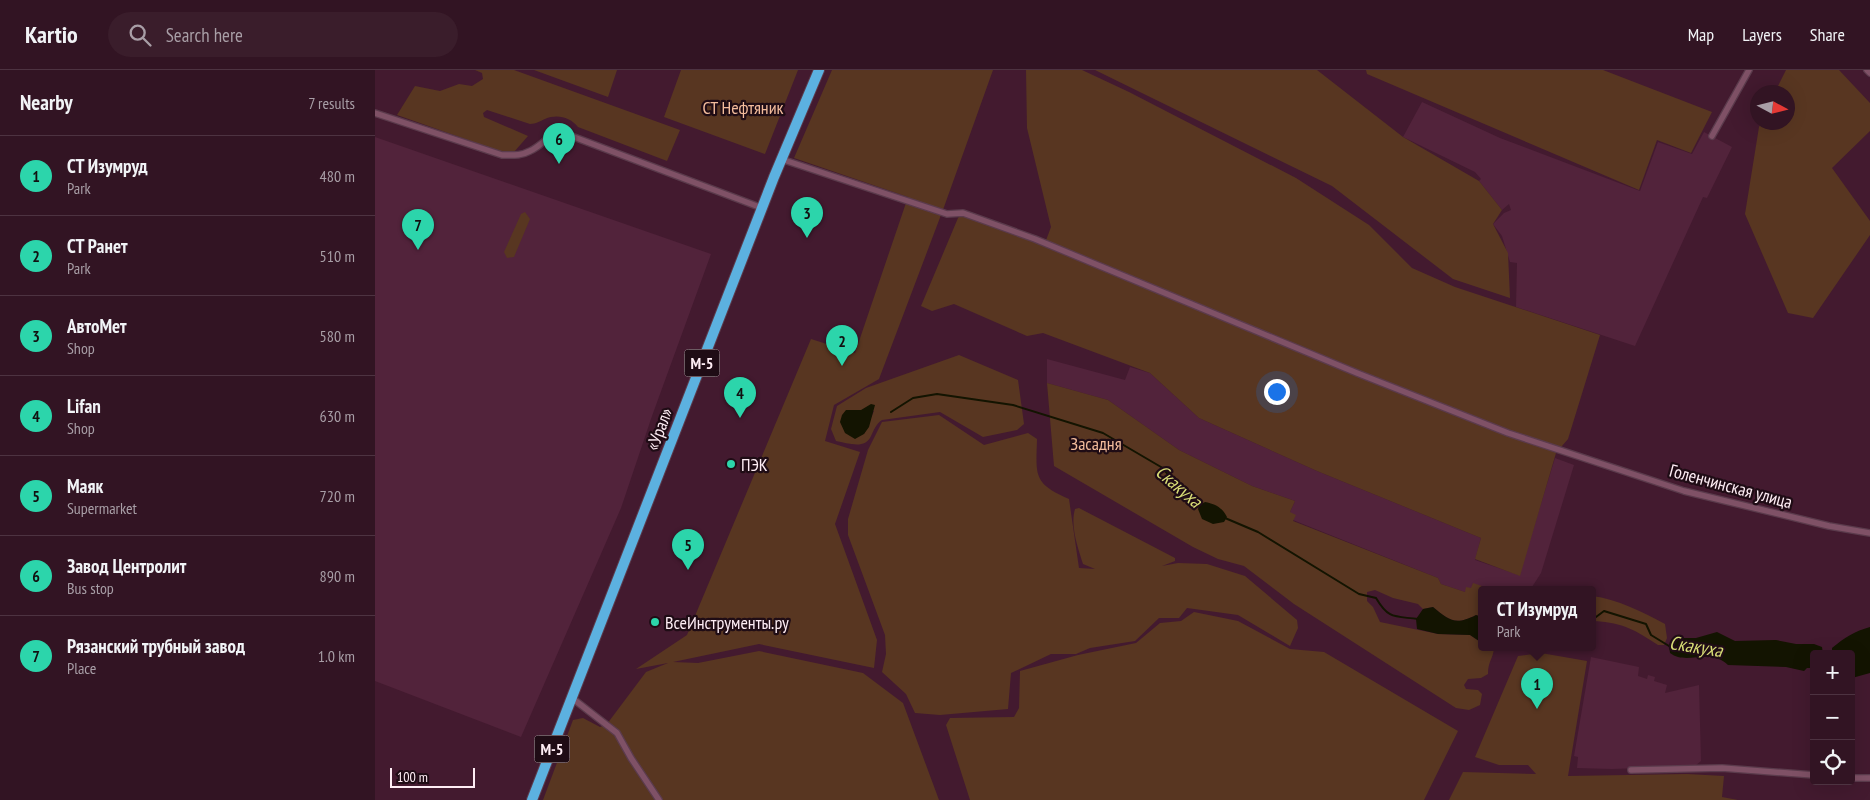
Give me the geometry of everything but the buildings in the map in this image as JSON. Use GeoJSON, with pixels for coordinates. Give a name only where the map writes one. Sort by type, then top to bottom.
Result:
{"type":"FeatureCollection","features":[{"type":"Feature","properties":{"kind":"highway","name":"«Урал»"},"geometry":{"type":"LineString","coordinates":[[532,800],[781,159],[819,70]]}},
{"type":"Feature","properties":{"kind":"street"},"geometry":{"type":"LineString","coordinates":[[1712,136],[1749,70]]}},
{"type":"Feature","properties":{"kind":"street"},"geometry":{"type":"LineString","coordinates":[[1867,70],[1870,73]]}},
{"type":"Feature","properties":{"kind":"street"},"geometry":{"type":"LineString","coordinates":[[375,113],[502,155],[517,156],[530,152],[546,139],[556,134],[566,134],[762,208]]}},
{"type":"Feature","properties":{"kind":"street","name":"Голенчинская улица"},"geometry":{"type":"LineString","coordinates":[[781,159],[947,214],[963,213],[1035,239],[1365,377],[1509,433],[1684,491],[1829,526],[1870,533]]}},
{"type":"Feature","properties":{"kind":"street"},"geometry":{"type":"LineString","coordinates":[[571,698],[617,733],[659,800]]}},
{"type":"Feature","properties":{"kind":"street"},"geometry":{"type":"LineString","coordinates":[[1631,770],[1722,768],[1810,775]]}},
{"type":"Feature","properties":{"kind":"street"},"geometry":{"type":"LineString","coordinates":[[1855,778],[1870,778]]}},
{"type":"Feature","properties":{"kind":"shaded area"},"geometry":{"type":"Polygon","coordinates":[[[1422,102],[1500,138],[1640,191],[1658,142],[1692,154],[1704,132],[1732,147],[1707,198],[1703,197],[1635,346],[1516,307],[1517,263],[1510,262],[1502,236],[1493,224],[1504,213],[1511,210],[1509,204],[1502,210],[1479,181],[1481,179],[1475,172],[1403,137],[1422,102]]]}},
{"type":"Feature","properties":{"kind":"shaded area"},"geometry":{"type":"Polygon","coordinates":[[[375,137],[711,254],[652,416],[621,508],[521,737],[375,681],[375,137]]]}},
{"type":"Feature","properties":{"kind":"shaded area"},"geometry":{"type":"Polygon","coordinates":[[[1047,359],[1125,380],[1130,367],[1150,373],[1199,418],[1317,471],[1481,538],[1475,560],[1519,575],[1555,458],[1574,465],[1541,573],[1533,586],[1480,586],[1473,584],[1472,589],[1465,592],[1441,584],[1438,578],[1293,520],[1290,512],[1295,501],[1252,486],[1179,450],[1108,400],[1047,383],[1047,359]]]}},
{"type":"Feature","properties":{"kind":"shaded area"},"geometry":{"type":"Polygon","coordinates":[[[1591,657],[1639,667],[1638,676],[1647,679],[1648,675],[1655,677],[1654,681],[1667,685],[1665,693],[1699,685],[1701,761],[1695,766],[1612,769],[1577,768],[1578,757],[1574,756],[1591,657]]]}},
{"type":"Feature","properties":{"kind":"green space"},"geometry":{"type":"Polygon","coordinates":[[[475,70],[514,70],[680,130],[667,161],[578,127],[563,117],[550,117],[530,124],[487,110],[483,113],[484,117],[528,136],[514,152],[505,153],[397,115],[415,86],[440,91],[459,84],[472,86],[483,79],[482,73],[475,70]]]}},
{"type":"Feature","properties":{"kind":"green space"},"geometry":{"type":"Polygon","coordinates":[[[534,70],[617,70],[608,97],[534,70]]]}},
{"type":"Feature","properties":{"kind":"green space","name":"СТ Нефтяник"},"geometry":{"type":"Polygon","coordinates":[[[681,70],[798,70],[765,154],[664,117],[681,70]]]}},
{"type":"Feature","properties":{"kind":"green space"},"geometry":{"type":"Polygon","coordinates":[[[832,70],[993,70],[879,379],[834,405],[825,441],[860,452],[835,524],[877,640],[874,668],[759,644],[673,662],[698,663],[759,651],[863,673],[903,703],[939,800],[543,800],[573,720],[583,718],[600,727],[607,724],[646,672],[668,663],[636,669],[687,635],[811,339],[855,353],[908,197],[794,158],[832,70]]]}},
{"type":"Feature","properties":{"kind":"green space"},"geometry":{"type":"Polygon","coordinates":[[[1026,70],[1082,70],[1129,92],[1296,178],[1369,225],[1412,268],[1455,287],[1600,335],[1568,439],[1556,453],[1520,576],[1475,559],[1481,538],[1317,471],[1199,418],[1150,373],[1043,333],[1027,336],[954,304],[932,311],[921,306],[958,218],[962,214],[1045,243],[1051,227],[1027,128],[1026,70]]]}},
{"type":"Feature","properties":{"kind":"green space"},"geometry":{"type":"Polygon","coordinates":[[[1095,70],[1317,70],[1403,137],[1479,181],[1502,210],[1493,224],[1508,253],[1510,298],[1453,279],[1332,186],[1095,70]]]}},
{"type":"Feature","properties":{"kind":"green space"},"geometry":{"type":"Polygon","coordinates":[[[1366,70],[1603,70],[1712,112],[1691,153],[1657,140],[1639,190],[1367,74],[1366,70]]]}},
{"type":"Feature","properties":{"kind":"green space"},"geometry":{"type":"Polygon","coordinates":[[[1786,70],[1839,70],[1870,103],[1870,131],[1832,168],[1870,221],[1870,235],[1813,318],[1788,313],[1745,214],[1759,130],[1795,130],[1795,85],[1778,85],[1786,70]]]}},
{"type":"Feature","properties":{"kind":"green space"},"geometry":{"type":"Polygon","coordinates":[[[525,212],[530,219],[514,257],[507,258],[504,252],[521,214],[525,212]]]}},
{"type":"Feature","properties":{"kind":"green space"},"geometry":{"type":"Polygon","coordinates":[[[959,355],[1018,380],[1024,424],[1017,430],[983,437],[940,412],[882,420],[865,443],[851,444],[836,441],[831,429],[837,406],[866,388],[959,355]],[[846,410],[864,434],[874,411],[846,410]]]}},
{"type":"Feature","properties":{"kind":"green space","name":"Засадня"},"geometry":{"type":"Polygon","coordinates":[[[1047,383],[1108,400],[1179,450],[1252,486],[1295,501],[1290,512],[1296,515],[1293,521],[1438,578],[1441,584],[1465,592],[1466,587],[1471,588],[1473,583],[1482,586],[1478,586],[1478,616],[1457,621],[1448,618],[1433,607],[1423,609],[1418,604],[1393,598],[1375,590],[1367,592],[1367,601],[1373,607],[1380,622],[1438,634],[1470,635],[1478,640],[1478,651],[1494,651],[1488,674],[1481,678],[1468,679],[1464,685],[1466,689],[1478,690],[1482,694],[1480,705],[1469,710],[1456,708],[1294,604],[1244,566],[1218,559],[1193,547],[1054,466],[1047,383]]]}},
{"type":"Feature","properties":{"kind":"green space"},"geometry":{"type":"Polygon","coordinates":[[[939,415],[984,445],[1028,433],[1037,439],[1037,470],[1039,477],[1049,488],[1069,499],[1079,568],[1095,569],[1083,564],[1077,544],[1073,523],[1075,509],[1079,508],[1175,558],[1175,561],[1162,566],[1178,563],[1207,564],[1245,576],[1297,620],[1298,628],[1290,646],[1238,615],[1187,608],[1179,618],[1159,618],[1135,641],[1090,648],[1076,654],[1051,654],[1011,673],[1008,709],[940,715],[915,713],[906,694],[882,672],[886,654],[885,635],[848,535],[848,519],[868,450],[882,422],[939,415]]]}},
{"type":"Feature","properties":{"kind":"green space"},"geometry":{"type":"Polygon","coordinates":[[[1596,597],[1620,603],[1665,624],[1667,638],[1664,645],[1658,645],[1636,631],[1596,621],[1596,597]]]}},
{"type":"Feature","properties":{"kind":"green space"},"geometry":{"type":"Polygon","coordinates":[[[1194,612],[1238,621],[1290,649],[1324,652],[1458,731],[1424,800],[970,800],[946,725],[950,718],[1014,717],[1019,708],[1020,671],[1078,655],[1136,643],[1160,623],[1181,621],[1194,612]]]}},
{"type":"Feature","properties":{"kind":"green space"},"geometry":{"type":"Polygon","coordinates":[[[1541,653],[1587,661],[1568,776],[1687,774],[1724,776],[1722,797],[1738,800],[1449,800],[1463,772],[1536,774],[1528,765],[1499,765],[1475,757],[1518,656],[1541,653]]]}},
{"type":"Feature","properties":{"kind":"water"},"geometry":{"type":"Polygon","coordinates":[[[871,404],[875,405],[869,427],[864,434],[855,439],[845,433],[840,422],[846,410],[861,410],[871,404]]]}},
{"type":"Feature","properties":{"kind":"water"},"geometry":{"type":"Polygon","coordinates":[[[1205,502],[1215,505],[1223,511],[1227,517],[1224,522],[1213,524],[1202,519],[1198,509],[1205,502]]]}},
{"type":"Feature","properties":{"kind":"water"},"geometry":{"type":"Polygon","coordinates":[[[1433,607],[1448,618],[1457,621],[1478,616],[1478,640],[1470,635],[1438,634],[1417,629],[1416,619],[1423,609],[1433,607]]]}},
{"type":"Feature","properties":{"kind":"water"},"geometry":{"type":"Polygon","coordinates":[[[1870,627],[1870,673],[1855,677],[1855,650],[1832,650],[1832,648],[1859,631],[1870,627]]]}},
{"type":"Feature","properties":{"kind":"water"},"geometry":{"type":"Polygon","coordinates":[[[1717,632],[1735,641],[1776,640],[1796,644],[1814,644],[1822,647],[1822,650],[1810,650],[1810,668],[1804,671],[1786,667],[1728,665],[1714,657],[1684,658],[1670,653],[1669,646],[1673,640],[1696,638],[1717,632]]]}},
{"type":"Feature","properties":{"kind":"waterway","name":"Скакуха"},"geometry":{"type":"LineString","coordinates":[[891,412],[913,398],[937,394],[1013,405],[1103,433],[1161,467],[1200,507]]}},
{"type":"Feature","properties":{"kind":"waterway","name":"Скакуха"},"geometry":{"type":"LineString","coordinates":[[1225,518],[1258,532],[1359,594],[1376,598],[1389,614],[1418,619]]}},
{"type":"Feature","properties":{"kind":"waterway","name":"Скакуха"},"geometry":{"type":"LineString","coordinates":[[1596,617],[1604,611],[1646,624],[1651,635],[1669,646]]}},
{"type":"Feature","properties":{"kind":"place","name":"Завод Центролит"},"geometry":{"type":"Point","coordinates":[559,164]}},
{"type":"Feature","properties":{"kind":"place","name":"АвтоМет"},"geometry":{"type":"Point","coordinates":[807,238]}},
{"type":"Feature","properties":{"kind":"place","name":"Рязанский трубный завод"},"geometry":{"type":"Point","coordinates":[418,250]}},
{"type":"Feature","properties":{"kind":"place","name":"СТ Ранет"},"geometry":{"type":"Point","coordinates":[842,366]}},
{"type":"Feature","properties":{"kind":"place","name":"Lifan"},"geometry":{"type":"Point","coordinates":[740,418]}},
{"type":"Feature","properties":{"kind":"place","name":"ПЭК"},"geometry":{"type":"Point","coordinates":[731,464]}},
{"type":"Feature","properties":{"kind":"place","name":"Маяк"},"geometry":{"type":"Point","coordinates":[688,570]}},
{"type":"Feature","properties":{"kind":"place","name":"ВсеИнструменты.ру"},"geometry":{"type":"Point","coordinates":[655,622]}},
{"type":"Feature","properties":{"kind":"place","name":"СТ Изумруд"},"geometry":{"type":"Point","coordinates":[1537,709]}}]}
